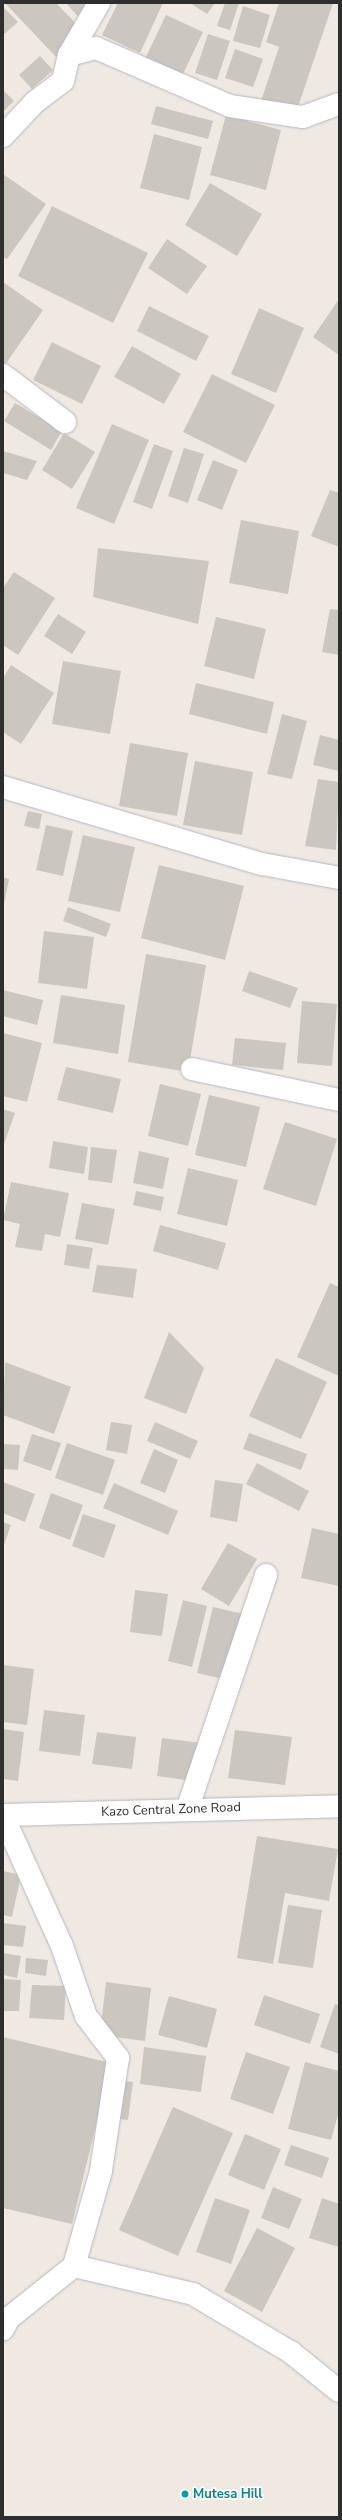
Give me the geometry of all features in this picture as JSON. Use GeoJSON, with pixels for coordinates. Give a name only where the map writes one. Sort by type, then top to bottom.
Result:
{"type":"FeatureCollection","features":[{"type":"Feature","properties":{"kind":"street"},"geometry":{"type":"LineString","coordinates":[[3,136],[35,102],[63,81],[69,55],[98,3]]}},
{"type":"Feature","properties":{"kind":"street"},"geometry":{"type":"LineString","coordinates":[[69,55],[96,48],[230,106],[303,117],[339,104]]}},
{"type":"Feature","properties":{"kind":"street"},"geometry":{"type":"LineString","coordinates":[[3,375],[65,422]]}},
{"type":"Feature","properties":{"kind":"street"},"geometry":{"type":"LineString","coordinates":[[3,787],[262,864],[339,878]]}},
{"type":"Feature","properties":{"kind":"street"},"geometry":{"type":"LineString","coordinates":[[192,1069],[339,1100]]}},
{"type":"Feature","properties":{"kind":"street"},"geometry":{"type":"LineString","coordinates":[[187,1810],[266,1575]]}},
{"type":"Feature","properties":{"kind":"street","name":"Kazo Central Zone Road"},"geometry":{"type":"LineString","coordinates":[[3,1816],[339,1806]]}},
{"type":"Feature","properties":{"kind":"street"},"geometry":{"type":"LineString","coordinates":[[3,1816],[62,1946],[86,2016],[118,2058],[101,2171],[74,2266],[9,2318],[3,2329]]}},
{"type":"Feature","properties":{"kind":"street"},"geometry":{"type":"LineString","coordinates":[[74,2266],[193,2294],[292,2354],[339,2392]]}},
{"type":"Feature","properties":{"kind":"building"},"geometry":{"type":"Polygon","coordinates":[[[5,3],[56,3],[84,32],[56,57],[5,3]]]}},
{"type":"Feature","properties":{"kind":"building"},"geometry":{"type":"Polygon","coordinates":[[[66,3],[97,3],[80,19],[66,3]]]}},
{"type":"Feature","properties":{"kind":"building"},"geometry":{"type":"Polygon","coordinates":[[[118,3],[163,3],[140,53],[102,35],[118,3]]]}},
{"type":"Feature","properties":{"kind":"building"},"geometry":{"type":"Polygon","coordinates":[[[190,3],[215,3],[207,14],[190,3]]]}},
{"type":"Feature","properties":{"kind":"building"},"geometry":{"type":"Polygon","coordinates":[[[225,3],[239,3],[230,30],[217,26],[225,3]]]}},
{"type":"Feature","properties":{"kind":"building"},"geometry":{"type":"Polygon","coordinates":[[[279,3],[333,3],[296,113],[261,101],[279,47],[266,42],[279,3]]]}},
{"type":"Feature","properties":{"kind":"building"},"geometry":{"type":"Polygon","coordinates":[[[243,6],[270,15],[260,48],[233,41],[243,6]]]}},
{"type":"Feature","properties":{"kind":"building"},"geometry":{"type":"Polygon","coordinates":[[[3,7],[18,22],[3,35],[3,7]]]}},
{"type":"Feature","properties":{"kind":"building"},"geometry":{"type":"Polygon","coordinates":[[[166,15],[203,32],[181,78],[144,61],[166,15]]]}},
{"type":"Feature","properties":{"kind":"building"},"geometry":{"type":"Polygon","coordinates":[[[208,34],[230,41],[217,80],[195,73],[208,34]]]}},
{"type":"Feature","properties":{"kind":"building"},"geometry":{"type":"Polygon","coordinates":[[[235,49],[263,59],[253,87],[225,78],[235,49]]]}},
{"type":"Feature","properties":{"kind":"building"},"geometry":{"type":"Polygon","coordinates":[[[40,56],[53,70],[32,89],[19,75],[40,56]]]}},
{"type":"Feature","properties":{"kind":"building"},"geometry":{"type":"Polygon","coordinates":[[[3,90],[14,101],[3,112],[3,90]]]}},
{"type":"Feature","properties":{"kind":"building"},"geometry":{"type":"Polygon","coordinates":[[[156,106],[213,121],[208,139],[151,124],[156,106]]]}},
{"type":"Feature","properties":{"kind":"building"},"geometry":{"type":"Polygon","coordinates":[[[226,115],[281,130],[266,190],[210,175],[226,115]]]}},
{"type":"Feature","properties":{"kind":"building"},"geometry":{"type":"Polygon","coordinates":[[[154,134],[202,147],[189,200],[140,188],[154,134]]]}},
{"type":"Feature","properties":{"kind":"building"},"geometry":{"type":"Polygon","coordinates":[[[3,174],[46,204],[7,259],[3,257],[3,174]]]}},
{"type":"Feature","properties":{"kind":"building"},"geometry":{"type":"Polygon","coordinates":[[[210,183],[262,214],[237,256],[185,225],[210,183]]]}},
{"type":"Feature","properties":{"kind":"building"},"geometry":{"type":"Polygon","coordinates":[[[52,206],[148,253],[113,323],[18,276],[52,206]]]}},
{"type":"Feature","properties":{"kind":"building"},"geometry":{"type":"Polygon","coordinates":[[[167,239],[207,266],[187,294],[148,268],[167,239]]]}},
{"type":"Feature","properties":{"kind":"building"},"geometry":{"type":"Polygon","coordinates":[[[3,282],[43,310],[5,365],[3,363],[3,282]]]}},
{"type":"Feature","properties":{"kind":"building"},"geometry":{"type":"Polygon","coordinates":[[[339,299],[339,355],[313,337],[339,299]]]}},
{"type":"Feature","properties":{"kind":"building"},"geometry":{"type":"Polygon","coordinates":[[[149,306],[209,336],[196,361],[137,331],[149,306]]]}},
{"type":"Feature","properties":{"kind":"building"},"geometry":{"type":"Polygon","coordinates":[[[259,308],[304,328],[276,393],[231,374],[259,308]]]}},
{"type":"Feature","properties":{"kind":"building"},"geometry":{"type":"Polygon","coordinates":[[[52,342],[101,366],[82,404],[33,380],[52,342]]]}},
{"type":"Feature","properties":{"kind":"building"},"geometry":{"type":"Polygon","coordinates":[[[132,346],[181,374],[164,404],[114,377],[132,346]]]}},
{"type":"Feature","properties":{"kind":"building"},"geometry":{"type":"Polygon","coordinates":[[[212,374],[275,405],[246,463],[183,432],[212,374]]]}},
{"type":"Feature","properties":{"kind":"building"},"geometry":{"type":"Polygon","coordinates":[[[15,403],[62,431],[51,450],[4,421],[15,403]]]}},
{"type":"Feature","properties":{"kind":"building"},"geometry":{"type":"Polygon","coordinates":[[[112,424],[149,440],[114,524],[76,508],[112,424]]]}},
{"type":"Feature","properties":{"kind":"building"},"geometry":{"type":"Polygon","coordinates":[[[64,433],[95,452],[72,489],[42,470],[64,433]]]}},
{"type":"Feature","properties":{"kind":"building"},"geometry":{"type":"Polygon","coordinates":[[[154,444],[173,451],[152,509],[133,502],[154,444]]]}},
{"type":"Feature","properties":{"kind":"building"},"geometry":{"type":"Polygon","coordinates":[[[184,448],[204,454],[188,503],[168,496],[184,448]]]}},
{"type":"Feature","properties":{"kind":"building"},"geometry":{"type":"Polygon","coordinates":[[[3,451],[37,461],[27,480],[3,473],[3,451]]]}},
{"type":"Feature","properties":{"kind":"building"},"geometry":{"type":"Polygon","coordinates":[[[213,460],[238,470],[222,510],[197,500],[213,460]]]}},
{"type":"Feature","properties":{"kind":"building"},"geometry":{"type":"Polygon","coordinates":[[[330,490],[339,493],[339,547],[311,536],[330,490]]]}},
{"type":"Feature","properties":{"kind":"building"},"geometry":{"type":"Polygon","coordinates":[[[241,520],[299,531],[288,594],[229,583],[241,520]]]}},
{"type":"Feature","properties":{"kind":"building"},"geometry":{"type":"Polygon","coordinates":[[[98,548],[209,561],[198,624],[93,597],[98,548]]]}},
{"type":"Feature","properties":{"kind":"building"},"geometry":{"type":"Polygon","coordinates":[[[14,572],[55,598],[18,655],[3,645],[3,588],[14,572]]]}},
{"type":"Feature","properties":{"kind":"building"},"geometry":{"type":"Polygon","coordinates":[[[330,609],[339,610],[339,655],[322,652],[330,609]]]}},
{"type":"Feature","properties":{"kind":"building"},"geometry":{"type":"Polygon","coordinates":[[[58,614],[86,632],[72,654],[44,636],[58,614]]]}},
{"type":"Feature","properties":{"kind":"building"},"geometry":{"type":"Polygon","coordinates":[[[216,617],[266,629],[254,679],[204,666],[216,617]]]}},
{"type":"Feature","properties":{"kind":"building"},"geometry":{"type":"Polygon","coordinates":[[[63,661],[121,671],[110,734],[52,724],[63,661]]]}},
{"type":"Feature","properties":{"kind":"building"},"geometry":{"type":"Polygon","coordinates":[[[11,665],[54,693],[21,744],[3,732],[3,678],[11,665]]]}},
{"type":"Feature","properties":{"kind":"building"},"geometry":{"type":"Polygon","coordinates":[[[196,683],[274,702],[267,734],[189,714],[196,683]]]}},
{"type":"Feature","properties":{"kind":"building"},"geometry":{"type":"Polygon","coordinates":[[[282,714],[307,721],[292,779],[267,774],[282,714]]]}},
{"type":"Feature","properties":{"kind":"building"},"geometry":{"type":"Polygon","coordinates":[[[320,735],[339,740],[339,771],[313,765],[320,735]]]}},
{"type":"Feature","properties":{"kind":"building"},"geometry":{"type":"Polygon","coordinates":[[[130,743],[188,753],[177,816],[119,806],[130,743]]]}},
{"type":"Feature","properties":{"kind":"building"},"geometry":{"type":"Polygon","coordinates":[[[195,761],[253,772],[242,835],[183,825],[195,761]]]}},
{"type":"Feature","properties":{"kind":"building"},"geometry":{"type":"Polygon","coordinates":[[[318,779],[339,782],[336,850],[305,846],[318,779]]]}},
{"type":"Feature","properties":{"kind":"building"},"geometry":{"type":"Polygon","coordinates":[[[28,811],[42,814],[39,829],[24,826],[28,811]]]}},
{"type":"Feature","properties":{"kind":"building"},"geometry":{"type":"Polygon","coordinates":[[[46,825],[73,831],[63,876],[36,870],[46,825]]]}},
{"type":"Feature","properties":{"kind":"building"},"geometry":{"type":"Polygon","coordinates":[[[83,835],[135,847],[120,912],[68,901],[83,835]]]}},
{"type":"Feature","properties":{"kind":"building"},"geometry":{"type":"Polygon","coordinates":[[[159,865],[244,886],[225,960],[141,938],[159,865]]]}},
{"type":"Feature","properties":{"kind":"building"},"geometry":{"type":"Polygon","coordinates":[[[3,877],[9,879],[4,904],[3,904],[3,877]]]}},
{"type":"Feature","properties":{"kind":"building"},"geometry":{"type":"Polygon","coordinates":[[[68,907],[111,924],[106,937],[63,921],[68,907]]]}},
{"type":"Feature","properties":{"kind":"building"},"geometry":{"type":"Polygon","coordinates":[[[44,931],[94,937],[87,989],[38,983],[44,931]]]}},
{"type":"Feature","properties":{"kind":"building"},"geometry":{"type":"Polygon","coordinates":[[[146,954],[206,965],[188,1072],[128,1062],[146,954]]]}},
{"type":"Feature","properties":{"kind":"building"},"geometry":{"type":"Polygon","coordinates":[[[249,971],[298,988],[290,1008],[242,991],[249,971]]]}},
{"type":"Feature","properties":{"kind":"building"},"geometry":{"type":"Polygon","coordinates":[[[3,990],[43,1000],[37,1025],[3,1016],[3,990]]]}},
{"type":"Feature","properties":{"kind":"building"},"geometry":{"type":"Polygon","coordinates":[[[61,995],[125,1005],[118,1054],[53,1043],[61,995]]]}},
{"type":"Feature","properties":{"kind":"building"},"geometry":{"type":"Polygon","coordinates":[[[302,1001],[337,1004],[332,1066],[297,1063],[302,1001]]]}},
{"type":"Feature","properties":{"kind":"building"},"geometry":{"type":"Polygon","coordinates":[[[3,1033],[42,1043],[27,1102],[3,1096],[3,1033]]]}},
{"type":"Feature","properties":{"kind":"building"},"geometry":{"type":"Polygon","coordinates":[[[235,1038],[286,1043],[283,1070],[232,1065],[235,1038]]]}},
{"type":"Feature","properties":{"kind":"building"},"geometry":{"type":"Polygon","coordinates":[[[66,1067],[121,1079],[113,1113],[57,1100],[66,1067]]]}},
{"type":"Feature","properties":{"kind":"building"},"geometry":{"type":"Polygon","coordinates":[[[160,1084],[201,1094],[188,1146],[148,1136],[160,1084]]]}},
{"type":"Feature","properties":{"kind":"building"},"geometry":{"type":"Polygon","coordinates":[[[209,1095],[260,1107],[246,1167],[195,1155],[209,1095]]]}},
{"type":"Feature","properties":{"kind":"building"},"geometry":{"type":"Polygon","coordinates":[[[3,1109],[15,1113],[4,1144],[3,1144],[3,1109]]]}},
{"type":"Feature","properties":{"kind":"building"},"geometry":{"type":"Polygon","coordinates":[[[285,1122],[337,1139],[316,1206],[263,1189],[285,1122]]]}},
{"type":"Feature","properties":{"kind":"building"},"geometry":{"type":"Polygon","coordinates":[[[53,1141],[88,1147],[84,1174],[49,1168],[53,1141]]]}},
{"type":"Feature","properties":{"kind":"building"},"geometry":{"type":"Polygon","coordinates":[[[91,1147],[117,1150],[112,1183],[88,1180],[91,1147]]]}},
{"type":"Feature","properties":{"kind":"building"},"geometry":{"type":"Polygon","coordinates":[[[139,1151],[169,1158],[163,1189],[133,1183],[139,1151]]]}},
{"type":"Feature","properties":{"kind":"building"},"geometry":{"type":"Polygon","coordinates":[[[188,1168],[238,1180],[227,1226],[177,1214],[188,1168]]]}},
{"type":"Feature","properties":{"kind":"building"},"geometry":{"type":"Polygon","coordinates":[[[11,1182],[69,1193],[60,1237],[45,1234],[42,1251],[15,1247],[20,1224],[3,1220],[11,1182]]]}},
{"type":"Feature","properties":{"kind":"building"},"geometry":{"type":"Polygon","coordinates":[[[136,1191],[164,1197],[161,1211],[133,1205],[136,1191]]]}},
{"type":"Feature","properties":{"kind":"building"},"geometry":{"type":"Polygon","coordinates":[[[82,1203],[115,1209],[108,1245],[75,1239],[82,1203]]]}},
{"type":"Feature","properties":{"kind":"building"},"geometry":{"type":"Polygon","coordinates":[[[160,1225],[226,1243],[218,1270],[153,1251],[160,1225]]]}},
{"type":"Feature","properties":{"kind":"building"},"geometry":{"type":"Polygon","coordinates":[[[67,1244],[93,1248],[89,1269],[64,1265],[67,1244]]]}},
{"type":"Feature","properties":{"kind":"building"},"geometry":{"type":"Polygon","coordinates":[[[97,1265],[137,1269],[133,1298],[92,1292],[97,1265]]]}},
{"type":"Feature","properties":{"kind":"building"},"geometry":{"type":"Polygon","coordinates":[[[330,1283],[339,1287],[339,1376],[297,1357],[330,1283]]]}},
{"type":"Feature","properties":{"kind":"building"},"geometry":{"type":"Polygon","coordinates":[[[169,1332],[204,1368],[186,1414],[144,1398],[169,1332]]]}},
{"type":"Feature","properties":{"kind":"building"},"geometry":{"type":"Polygon","coordinates":[[[276,1358],[327,1382],[301,1439],[249,1416],[276,1358]]]}},
{"type":"Feature","properties":{"kind":"building"},"geometry":{"type":"Polygon","coordinates":[[[5,1362],[71,1387],[54,1434],[3,1415],[5,1362]]]}},
{"type":"Feature","properties":{"kind":"building"},"geometry":{"type":"Polygon","coordinates":[[[111,1422],[132,1425],[127,1454],[106,1450],[111,1422]]]}},
{"type":"Feature","properties":{"kind":"building"},"geometry":{"type":"Polygon","coordinates":[[[155,1422],[198,1441],[190,1459],[147,1441],[155,1422]]]}},
{"type":"Feature","properties":{"kind":"building"},"geometry":{"type":"Polygon","coordinates":[[[249,1433],[307,1454],[301,1470],[243,1449],[249,1433]]]}},
{"type":"Feature","properties":{"kind":"building"},"geometry":{"type":"Polygon","coordinates":[[[32,1434],[61,1443],[51,1471],[23,1461],[32,1434]]]}},
{"type":"Feature","properties":{"kind":"building"},"geometry":{"type":"Polygon","coordinates":[[[67,1443],[115,1460],[103,1495],[55,1478],[67,1443]]]}},
{"type":"Feature","properties":{"kind":"building"},"geometry":{"type":"Polygon","coordinates":[[[3,1444],[20,1445],[18,1470],[3,1469],[3,1444]]]}},
{"type":"Feature","properties":{"kind":"building"},"geometry":{"type":"Polygon","coordinates":[[[154,1449],[178,1460],[165,1493],[140,1483],[154,1449]]]}},
{"type":"Feature","properties":{"kind":"building"},"geometry":{"type":"Polygon","coordinates":[[[257,1463],[309,1491],[299,1511],[246,1484],[257,1463]]]}},
{"type":"Feature","properties":{"kind":"building"},"geometry":{"type":"Polygon","coordinates":[[[215,1480],[243,1484],[237,1522],[210,1517],[215,1480]]]}},
{"type":"Feature","properties":{"kind":"building"},"geometry":{"type":"Polygon","coordinates":[[[3,1482],[35,1494],[25,1522],[3,1513],[3,1482]]]}},
{"type":"Feature","properties":{"kind":"building"},"geometry":{"type":"Polygon","coordinates":[[[114,1483],[178,1511],[168,1535],[103,1508],[114,1483]]]}},
{"type":"Feature","properties":{"kind":"building"},"geometry":{"type":"Polygon","coordinates":[[[51,1493],[83,1505],[70,1540],[39,1528],[51,1493]]]}},
{"type":"Feature","properties":{"kind":"building"},"geometry":{"type":"Polygon","coordinates":[[[83,1514],[116,1525],[104,1558],[72,1546],[83,1514]]]}},
{"type":"Feature","properties":{"kind":"building"},"geometry":{"type":"Polygon","coordinates":[[[3,1522],[11,1525],[3,1548],[3,1522]]]}},
{"type":"Feature","properties":{"kind":"building"},"geometry":{"type":"Polygon","coordinates":[[[312,1528],[339,1534],[339,1586],[301,1578],[312,1528]]]}},
{"type":"Feature","properties":{"kind":"building"},"geometry":{"type":"Polygon","coordinates":[[[228,1543],[257,1559],[229,1606],[201,1589],[228,1543]]]}},
{"type":"Feature","properties":{"kind":"building"},"geometry":{"type":"Polygon","coordinates":[[[135,1590],[168,1594],[162,1636],[130,1632],[135,1590]]]}},
{"type":"Feature","properties":{"kind":"building"},"geometry":{"type":"Polygon","coordinates":[[[183,1600],[207,1606],[192,1667],[168,1661],[183,1600]]]}},
{"type":"Feature","properties":{"kind":"building"},"geometry":{"type":"Polygon","coordinates":[[[213,1607],[244,1614],[228,1680],[197,1673],[213,1607]]]}},
{"type":"Feature","properties":{"kind":"building"},"geometry":{"type":"Polygon","coordinates":[[[3,1665],[34,1669],[27,1725],[3,1722],[3,1665]]]}},
{"type":"Feature","properties":{"kind":"building"},"geometry":{"type":"Polygon","coordinates":[[[44,1710],[85,1715],[80,1756],[39,1751],[44,1710]]]}},
{"type":"Feature","properties":{"kind":"building"},"geometry":{"type":"Polygon","coordinates":[[[3,1729],[24,1732],[18,1781],[3,1779],[3,1729]]]}},
{"type":"Feature","properties":{"kind":"building"},"geometry":{"type":"Polygon","coordinates":[[[235,1730],[292,1737],[285,1785],[228,1778],[235,1730]]]}},
{"type":"Feature","properties":{"kind":"building"},"geometry":{"type":"Polygon","coordinates":[[[97,1732],[136,1737],[132,1769],[92,1764],[97,1732]]]}},
{"type":"Feature","properties":{"kind":"building"},"geometry":{"type":"Polygon","coordinates":[[[162,1738],[210,1744],[206,1783],[157,1776],[162,1738]]]}},
{"type":"Feature","properties":{"kind":"building"},"geometry":{"type":"Polygon","coordinates":[[[257,1836],[338,1849],[329,1901],[285,1893],[273,1964],[237,1958],[257,1836]]]}},
{"type":"Feature","properties":{"kind":"building"},"geometry":{"type":"Polygon","coordinates":[[[3,1871],[21,1875],[12,1917],[3,1915],[3,1871]]]}},
{"type":"Feature","properties":{"kind":"building"},"geometry":{"type":"Polygon","coordinates":[[[288,1905],[322,1910],[313,1968],[278,1963],[288,1905]]]}},
{"type":"Feature","properties":{"kind":"building"},"geometry":{"type":"Polygon","coordinates":[[[3,1923],[26,1926],[23,1947],[3,1945],[3,1923]]]}},
{"type":"Feature","properties":{"kind":"building"},"geometry":{"type":"Polygon","coordinates":[[[3,1953],[21,1956],[17,1978],[3,1975],[3,1953]]]}},
{"type":"Feature","properties":{"kind":"building"},"geometry":{"type":"Polygon","coordinates":[[[26,1958],[48,1960],[46,1976],[25,1973],[26,1958]]]}},
{"type":"Feature","properties":{"kind":"building"},"geometry":{"type":"Polygon","coordinates":[[[3,1979],[21,1980],[19,2011],[3,2011],[3,1979]]]}},
{"type":"Feature","properties":{"kind":"building"},"geometry":{"type":"Polygon","coordinates":[[[106,1982],[151,1988],[145,2041],[100,2035],[106,1982]]]}},
{"type":"Feature","properties":{"kind":"building"},"geometry":{"type":"Polygon","coordinates":[[[32,1985],[66,1986],[64,2020],[29,2018],[32,1985]]]}},
{"type":"Feature","properties":{"kind":"building"},"geometry":{"type":"Polygon","coordinates":[[[264,1995],[320,2014],[310,2044],[254,2025],[264,1995]]]}},
{"type":"Feature","properties":{"kind":"building"},"geometry":{"type":"Polygon","coordinates":[[[169,1996],[217,2009],[207,2048],[158,2035],[169,1996]]]}},
{"type":"Feature","properties":{"kind":"building"},"geometry":{"type":"Polygon","coordinates":[[[335,2004],[339,2005],[339,2054],[320,2047],[335,2004]]]}},
{"type":"Feature","properties":{"kind":"building"},"geometry":{"type":"Polygon","coordinates":[[[3,2037],[111,2063],[72,2224],[3,2208],[3,2037]]]}},
{"type":"Feature","properties":{"kind":"building"},"geometry":{"type":"Polygon","coordinates":[[[144,2047],[206,2056],[201,2092],[140,2084],[144,2047]]]}},
{"type":"Feature","properties":{"kind":"building"},"geometry":{"type":"Polygon","coordinates":[[[246,2052],[290,2067],[273,2114],[230,2099],[246,2052]]]}},
{"type":"Feature","properties":{"kind":"building"},"geometry":{"type":"Polygon","coordinates":[[[305,2062],[339,2071],[339,2111],[331,2140],[288,2129],[305,2062]]]}},
{"type":"Feature","properties":{"kind":"building"},"geometry":{"type":"Polygon","coordinates":[[[115,2080],[133,2082],[128,2120],[110,2118],[115,2080]]]}},
{"type":"Feature","properties":{"kind":"building"},"geometry":{"type":"Polygon","coordinates":[[[173,2107],[233,2133],[178,2256],[119,2230],[173,2107]]]}},
{"type":"Feature","properties":{"kind":"building"},"geometry":{"type":"Polygon","coordinates":[[[245,2134],[281,2149],[264,2190],[228,2175],[245,2134]]]}},
{"type":"Feature","properties":{"kind":"building"},"geometry":{"type":"Polygon","coordinates":[[[291,2145],[329,2158],[322,2178],[284,2165],[291,2145]]]}},
{"type":"Feature","properties":{"kind":"building"},"geometry":{"type":"Polygon","coordinates":[[[273,2187],[302,2199],[289,2229],[261,2218],[273,2187]]]}},
{"type":"Feature","properties":{"kind":"building"},"geometry":{"type":"Polygon","coordinates":[[[215,2198],[250,2210],[231,2264],[196,2252],[215,2198]]]}},
{"type":"Feature","properties":{"kind":"building"},"geometry":{"type":"Polygon","coordinates":[[[322,2198],[339,2204],[339,2247],[309,2238],[322,2198]]]}},
{"type":"Feature","properties":{"kind":"building"},"geometry":{"type":"Polygon","coordinates":[[[257,2228],[295,2248],[262,2312],[224,2291],[257,2228]]]}},
{"type":"Feature","properties":{"kind":"place","name":"Mutesa Hill"},"geometry":{"type":"Point","coordinates":[185,2494]}}]}
